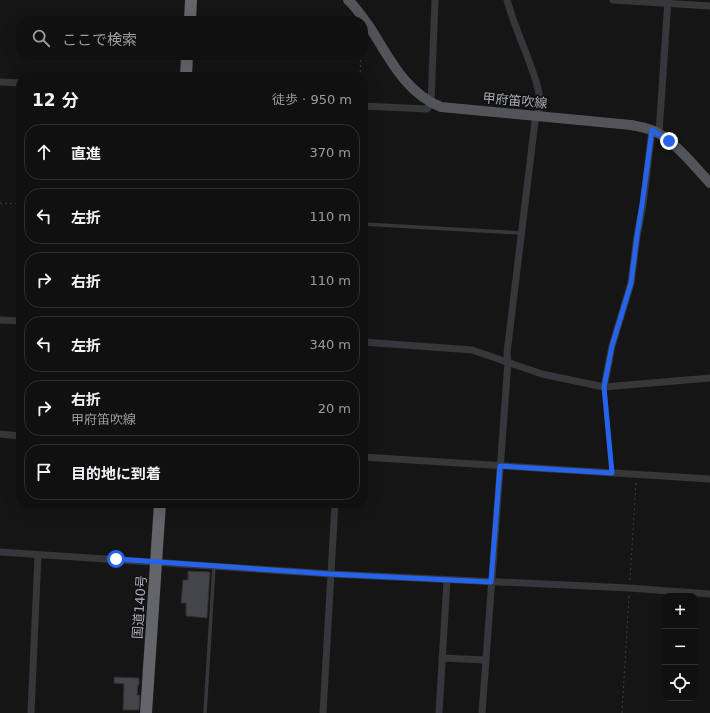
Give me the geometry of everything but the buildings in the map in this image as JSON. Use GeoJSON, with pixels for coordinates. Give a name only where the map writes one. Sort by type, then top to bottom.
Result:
{"type":"FeatureCollection","features":[{"type":"Feature","properties":{"kind":"highway"},"geometry":{"type":"LineString","coordinates":[[190,16],[191,0]]}},
{"type":"Feature","properties":{"kind":"highway"},"geometry":{"type":"LineString","coordinates":[[186,72],[187,60]]}},
{"type":"Feature","properties":{"kind":"highway","name":"国道140号"},"geometry":{"type":"LineString","coordinates":[[146,713],[160,508]]}},
{"type":"Feature","properties":{"kind":"main road","name":"甲府笛吹線"},"geometry":{"type":"LineString","coordinates":[[348,0],[361,16]]}},
{"type":"Feature","properties":{"kind":"main road","name":"甲府笛吹線"},"geometry":{"type":"LineString","coordinates":[[368,26],[402,77],[414,90],[431,103],[441,107],[631,125],[655,131],[669,141],[710,183]]}},
{"type":"Feature","properties":{"kind":"street"},"geometry":{"type":"LineString","coordinates":[[368,106],[428,109],[431,103],[435,0]]}},
{"type":"Feature","properties":{"kind":"street"},"geometry":{"type":"LineString","coordinates":[[482,713],[508,362],[507,353],[534,121],[538,115],[540,106],[534,70],[528,60],[507,0]]}},
{"type":"Feature","properties":{"kind":"street"},"geometry":{"type":"LineString","coordinates":[[613,0],[667,2],[710,6]]}},
{"type":"Feature","properties":{"kind":"street"},"geometry":{"type":"LineString","coordinates":[[604,387],[612,346],[631,283],[637,236],[655,131],[667,2]]}},
{"type":"Feature","properties":{"kind":"street"},"geometry":{"type":"LineString","coordinates":[[0,82],[16,82]]}},
{"type":"Feature","properties":{"kind":"street"},"geometry":{"type":"LineString","coordinates":[[0,320],[16,321]]}},
{"type":"Feature","properties":{"kind":"street"},"geometry":{"type":"LineString","coordinates":[[368,342],[472,350],[542,374],[604,387],[710,378]]}},
{"type":"Feature","properties":{"kind":"street"},"geometry":{"type":"LineString","coordinates":[[0,434],[16,436]]}},
{"type":"Feature","properties":{"kind":"street"},"geometry":{"type":"LineString","coordinates":[[368,457],[710,479]]}},
{"type":"Feature","properties":{"kind":"street"},"geometry":{"type":"LineString","coordinates":[[324,713],[330,574],[335,508]]}},
{"type":"Feature","properties":{"kind":"street"},"geometry":{"type":"LineString","coordinates":[[0,552],[330,574],[629,588],[710,594]]}},
{"type":"Feature","properties":{"kind":"street"},"geometry":{"type":"LineString","coordinates":[[31,713],[38,555]]}},
{"type":"Feature","properties":{"kind":"street"},"geometry":{"type":"LineString","coordinates":[[439,713],[447,580]]}},
{"type":"Feature","properties":{"kind":"street"},"geometry":{"type":"LineString","coordinates":[[442,658],[485,660]]}},
{"type":"Feature","properties":{"kind":"lane"},"geometry":{"type":"LineString","coordinates":[[368,224],[521,233]]}},
{"type":"Feature","properties":{"kind":"lane"},"geometry":{"type":"LineString","coordinates":[[604,387],[612,473]]}},
{"type":"Feature","properties":{"kind":"lane"},"geometry":{"type":"LineString","coordinates":[[205,713],[214,566]]}},
{"type":"Feature","properties":{"kind":"path"},"geometry":{"type":"LineString","coordinates":[[360,72],[361,60]]}},
{"type":"Feature","properties":{"kind":"path"},"geometry":{"type":"LineString","coordinates":[[0,203],[16,204]]}},
{"type":"Feature","properties":{"kind":"path"},"geometry":{"type":"LineString","coordinates":[[622,713],[637,475]]}},
{"type":"Feature","properties":{"kind":"route"},"geometry":{"type":"LineString","coordinates":[[116,559],[330,574],[491,582],[500,466],[612,473],[605,404],[605,380],[612,346],[631,283],[652,130],[659,133],[669,141]]}}]}
